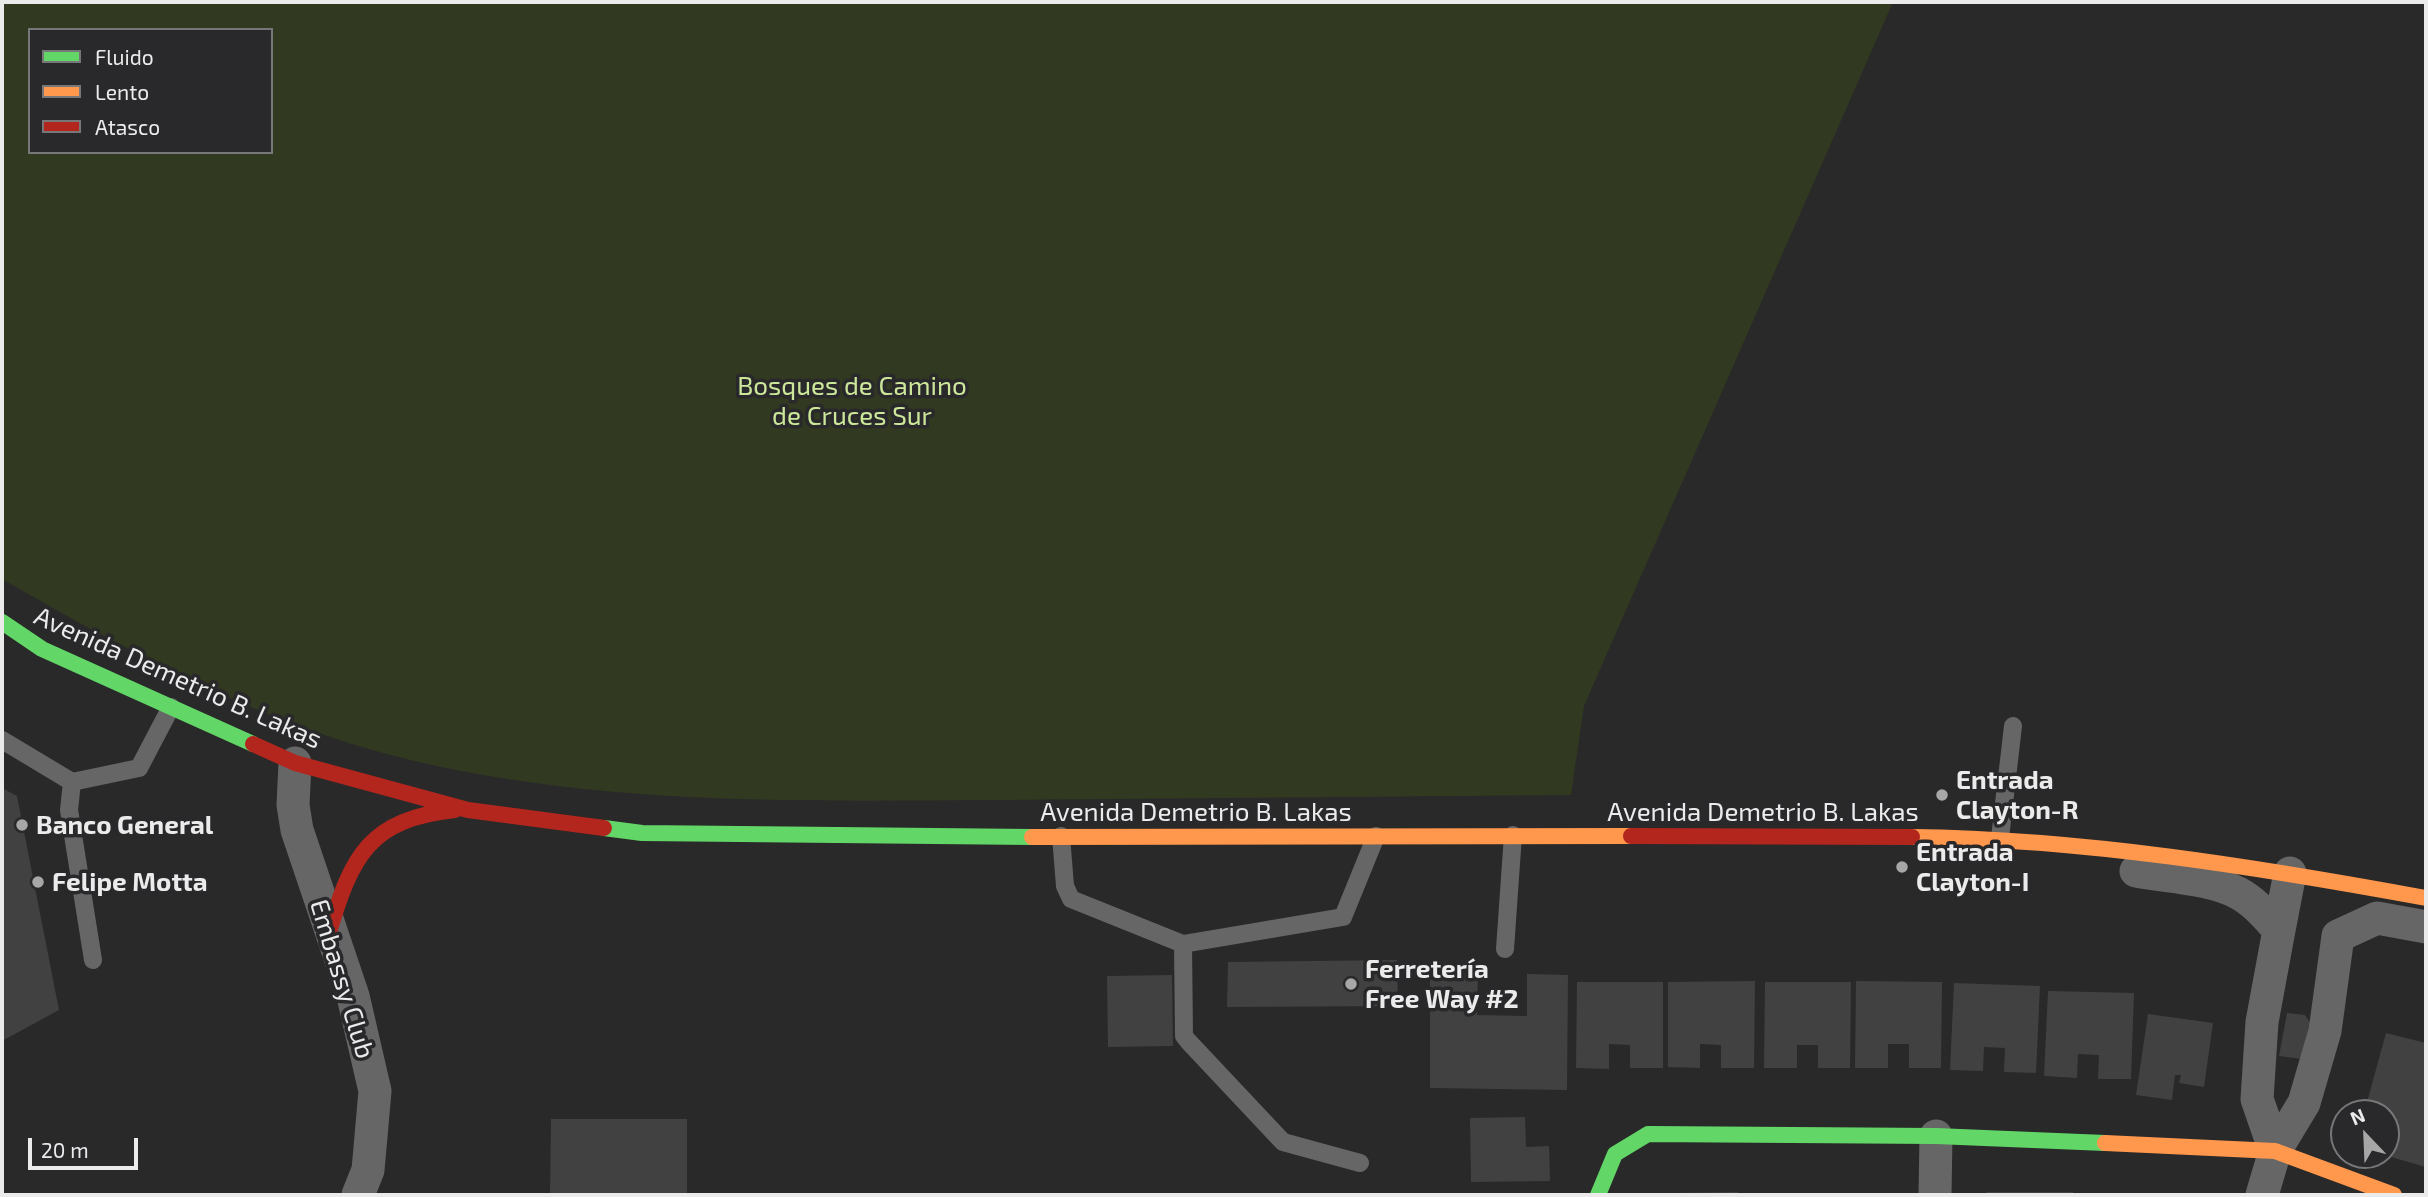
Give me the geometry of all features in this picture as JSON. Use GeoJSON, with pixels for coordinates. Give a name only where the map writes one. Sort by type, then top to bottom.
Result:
{"type":"FeatureCollection","features":[{"type":"Feature","properties":{"kind":"street","name":"Avenida Demetrio B. Lakas"},"geometry":{"type":"LineString","coordinates":[[2,622],[42,649],[295,763],[468,810],[642,833],[895,837],[1513,835],[2009,839],[2290,873],[2426,898]]}},
{"type":"Feature","properties":{"kind":"street","name":"Embassy Club"},"geometry":{"type":"LineString","coordinates":[[295,763],[293,805],[297,830],[329,932],[353,996],[374,1091],[368,1170],[358,1195]]}},
{"type":"Feature","properties":{"kind":"street"},"geometry":{"type":"LineString","coordinates":[[329,932],[350,868],[377,835],[398,822],[422,814],[468,810]]}},
{"type":"Feature","properties":{"kind":"street"},"geometry":{"type":"LineString","coordinates":[[2009,839],[2116,867],[2227,889],[2257,906],[2279,930]]}},
{"type":"Feature","properties":{"kind":"street"},"geometry":{"type":"LineString","coordinates":[[2275,1151],[2257,1099],[2262,1022],[2290,873]]}},
{"type":"Feature","properties":{"kind":"street"},"geometry":{"type":"LineString","coordinates":[[2262,1195],[2275,1151],[2304,1103],[2325,1031],[2345,883]]}},
{"type":"Feature","properties":{"kind":"street"},"geometry":{"type":"LineString","coordinates":[[2337,936],[2377,918],[2426,927]]}},
{"type":"Feature","properties":{"kind":"street"},"geometry":{"type":"LineString","coordinates":[[1598,1195],[1615,1154],[1648,1134],[1936,1136],[2275,1151],[2395,1195]]}},
{"type":"Feature","properties":{"kind":"street"},"geometry":{"type":"LineString","coordinates":[[1936,1136],[1936,1195]]}},
{"type":"Feature","properties":{"kind":"lane"},"geometry":{"type":"LineString","coordinates":[[2,740],[72,782],[139,768],[171,707]]}},
{"type":"Feature","properties":{"kind":"lane"},"geometry":{"type":"LineString","coordinates":[[2009,839],[2012,726]]}},
{"type":"Feature","properties":{"kind":"lane"},"geometry":{"type":"LineString","coordinates":[[72,782],[69,810],[93,960]]}},
{"type":"Feature","properties":{"kind":"lane"},"geometry":{"type":"LineString","coordinates":[[1505,949],[1513,835]]}},
{"type":"Feature","properties":{"kind":"lane"},"geometry":{"type":"LineString","coordinates":[[1061,836],[1065,886],[1070,900],[1183,944],[1343,917],[1376,836]]}},
{"type":"Feature","properties":{"kind":"lane"},"geometry":{"type":"LineString","coordinates":[[1183,944],[1184,1036],[1283,1142],[1360,1163]]}},
{"type":"Feature","properties":{"kind":"green space","name":"Bosques de Camino de Cruces Sur"},"geometry":{"type":"Polygon","coordinates":[[[2,2],[1893,2],[1584,706],[1571,795],[850,801],[704,798],[559,786],[487,776],[415,761],[307,729],[202,685],[101,634],[2,579],[2,2]]]}},
{"type":"Feature","properties":{"kind":"building"},"geometry":{"type":"Polygon","coordinates":[[[2,788],[17,796],[59,1010],[2,1041],[2,788]]]}},
{"type":"Feature","properties":{"kind":"building"},"geometry":{"type":"Polygon","coordinates":[[[1397,960],[1398,1006],[1227,1007],[1228,962],[1397,960]]]}},
{"type":"Feature","properties":{"kind":"building"},"geometry":{"type":"Polygon","coordinates":[[[1478,972],[1477,1015],[1527,1016],[1527,974],[1568,975],[1567,1090],[1430,1088],[1430,977],[1478,972]]]}},
{"type":"Feature","properties":{"kind":"building"},"geometry":{"type":"Polygon","coordinates":[[[1172,975],[1173,1046],[1108,1047],[1107,976],[1172,975]]]}},
{"type":"Feature","properties":{"kind":"building"},"geometry":{"type":"Polygon","coordinates":[[[1755,981],[1754,1068],[1721,1068],[1721,1045],[1700,1044],[1700,1068],[1668,1067],[1668,982],[1755,981]]]}},
{"type":"Feature","properties":{"kind":"building"},"geometry":{"type":"Polygon","coordinates":[[[1856,981],[1942,982],[1941,1068],[1909,1068],[1909,1044],[1888,1044],[1888,1068],[1855,1068],[1856,981]]]}},
{"type":"Feature","properties":{"kind":"building"},"geometry":{"type":"Polygon","coordinates":[[[1577,982],[1663,982],[1663,1068],[1630,1068],[1630,1045],[1609,1044],[1609,1069],[1576,1068],[1577,982]]]}},
{"type":"Feature","properties":{"kind":"building"},"geometry":{"type":"Polygon","coordinates":[[[1765,982],[1851,982],[1850,1068],[1818,1068],[1818,1045],[1797,1045],[1797,1068],[1764,1068],[1765,982]]]}},
{"type":"Feature","properties":{"kind":"building"},"geometry":{"type":"Polygon","coordinates":[[[1954,983],[2040,986],[2036,1073],[2004,1072],[2005,1048],[1984,1047],[1983,1071],[1950,1070],[1954,983]]]}},
{"type":"Feature","properties":{"kind":"building"},"geometry":{"type":"Polygon","coordinates":[[[2048,991],[2134,993],[2131,1079],[2098,1079],[2099,1055],[2078,1054],[2077,1078],[2044,1076],[2048,991]]]}},
{"type":"Feature","properties":{"kind":"building"},"geometry":{"type":"Polygon","coordinates":[[[2287,1013],[2305,1015],[2311,1024],[2302,1059],[2279,1056],[2287,1013]]]}},
{"type":"Feature","properties":{"kind":"building"},"geometry":{"type":"Polygon","coordinates":[[[2148,1014],[2213,1023],[2204,1087],[2179,1083],[2181,1075],[2175,1075],[2172,1100],[2136,1095],[2148,1014]]]}},
{"type":"Feature","properties":{"kind":"building"},"geometry":{"type":"Polygon","coordinates":[[[2386,1033],[2426,1043],[2426,1167],[2400,1160],[2400,1099],[2368,1099],[2386,1033]]]}},
{"type":"Feature","properties":{"kind":"building"},"geometry":{"type":"Polygon","coordinates":[[[1525,1117],[1526,1147],[1549,1146],[1550,1181],[1471,1182],[1470,1118],[1525,1117]]]}},
{"type":"Feature","properties":{"kind":"building"},"geometry":{"type":"Polygon","coordinates":[[[551,1119],[687,1119],[687,1195],[550,1195],[551,1119]]]}},
{"type":"Feature","properties":{"kind":"building"},"geometry":{"type":"Polygon","coordinates":[[[1738,1192],[1738,1195],[1672,1195],[1672,1193],[1738,1192]]]}},
{"type":"Feature","properties":{"kind":"building"},"geometry":{"type":"Polygon","coordinates":[[[1986,1192],[2073,1192],[2073,1195],[1986,1195],[1986,1192]]]}},
{"type":"Feature","properties":{"kind":"traffic: fast"},"geometry":{"type":"LineString","coordinates":[[2,622],[42,649],[253,744]]}},
{"type":"Feature","properties":{"kind":"traffic: fast"},"geometry":{"type":"LineString","coordinates":[[604,828],[642,833],[1032,837]]}},
{"type":"Feature","properties":{"kind":"traffic: fast"},"geometry":{"type":"LineString","coordinates":[[1598,1195],[1615,1154],[1648,1134],[1936,1136],[2105,1143]]}},
{"type":"Feature","properties":{"kind":"traffic: slow"},"geometry":{"type":"LineString","coordinates":[[1032,837],[1631,836]]}},
{"type":"Feature","properties":{"kind":"traffic: slow"},"geometry":{"type":"LineString","coordinates":[[1912,837],[2106,849],[2234,866],[2426,898]]}},
{"type":"Feature","properties":{"kind":"traffic: slow"},"geometry":{"type":"LineString","coordinates":[[2105,1143],[2275,1151],[2394,1195]]}},
{"type":"Feature","properties":{"kind":"traffic: jam"},"geometry":{"type":"LineString","coordinates":[[253,744],[295,763],[468,810],[604,828]]}},
{"type":"Feature","properties":{"kind":"traffic: jam"},"geometry":{"type":"LineString","coordinates":[[329,932],[346,882],[369,846],[384,832],[403,822],[455,810]]}},
{"type":"Feature","properties":{"kind":"traffic: jam"},"geometry":{"type":"LineString","coordinates":[[1631,836],[1912,837]]}},
{"type":"Feature","properties":{"kind":"place","name":"Entrada Clayton-R"},"geometry":{"type":"Point","coordinates":[1942,795]}},
{"type":"Feature","properties":{"kind":"place","name":"Banco General"},"geometry":{"type":"Point","coordinates":[22,825]}},
{"type":"Feature","properties":{"kind":"place","name":"Entrada Clayton-I"},"geometry":{"type":"Point","coordinates":[1902,867]}},
{"type":"Feature","properties":{"kind":"place","name":"Felipe Motta"},"geometry":{"type":"Point","coordinates":[38,882]}},
{"type":"Feature","properties":{"kind":"place","name":"Ferretería Free Way #2"},"geometry":{"type":"Point","coordinates":[1351,984]}}]}
